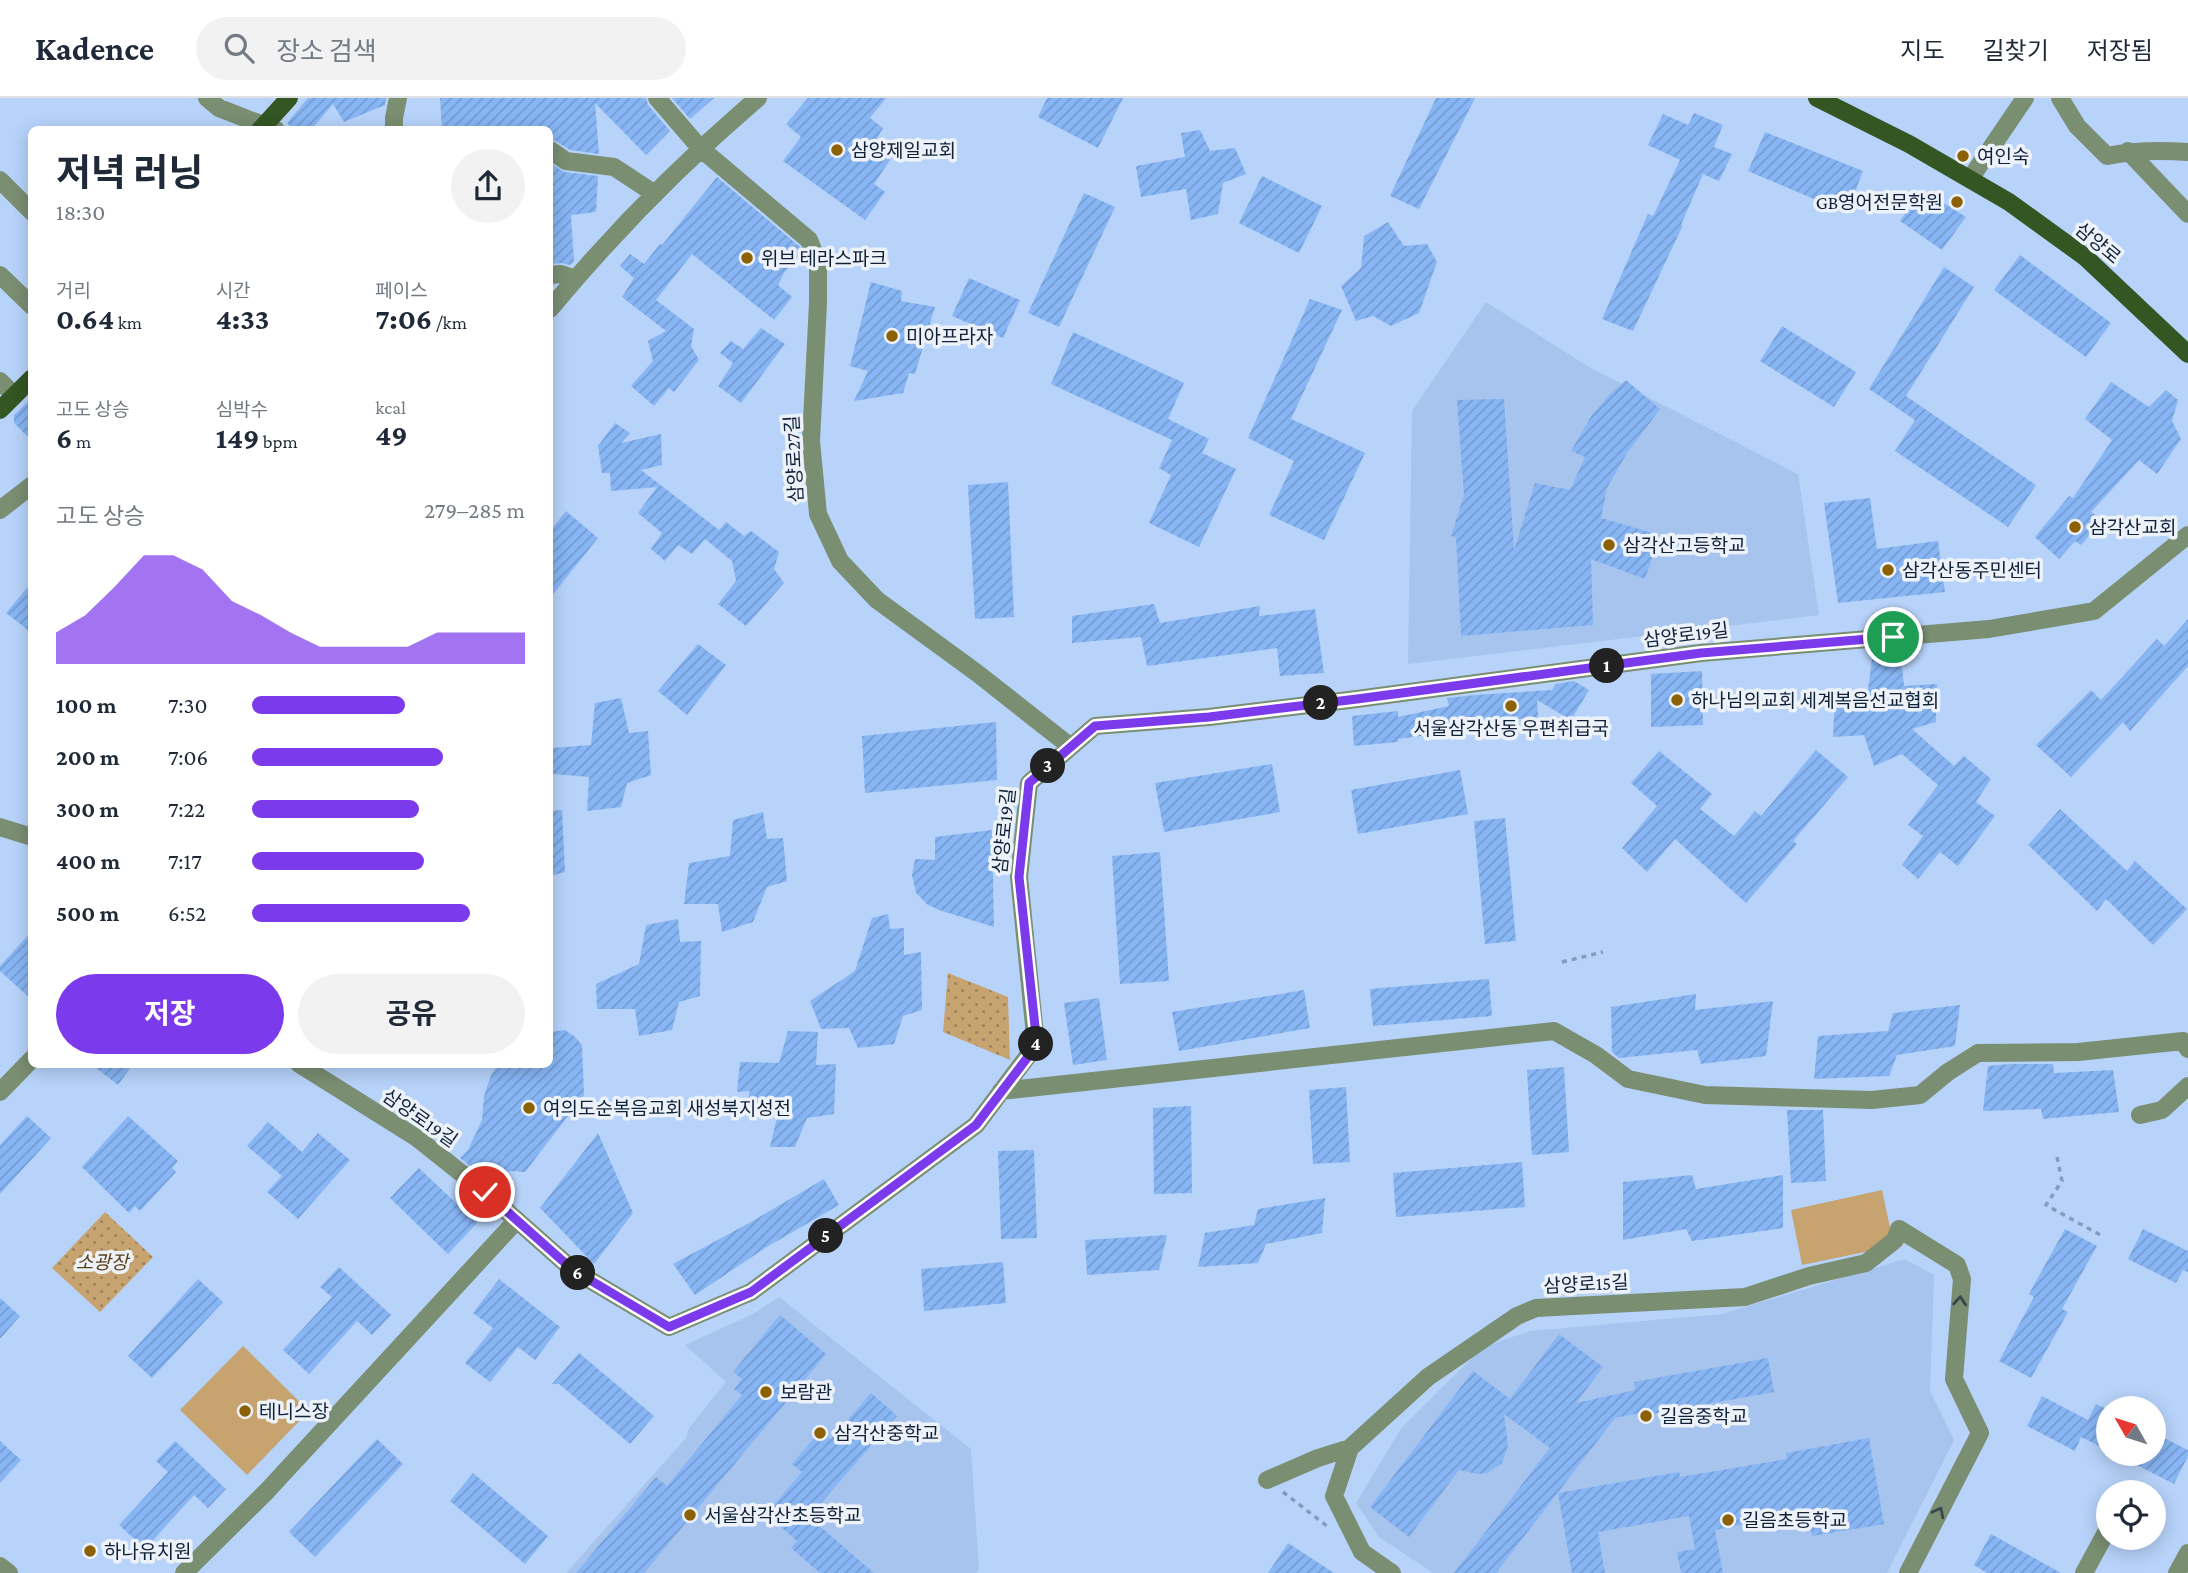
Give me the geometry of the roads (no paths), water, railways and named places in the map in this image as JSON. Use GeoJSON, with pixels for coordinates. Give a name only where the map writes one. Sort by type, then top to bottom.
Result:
{"type":"FeatureCollection","features":[{"type":"Feature","properties":{"kind":"main road"},"geometry":{"type":"LineString","coordinates":[[268,126],[289,98]]}},
{"type":"Feature","properties":{"kind":"main road","name":"삼양로"},"geometry":{"type":"LineString","coordinates":[[1817,98],[1909,144],[2009,202],[2085,257],[2188,354]]}},
{"type":"Feature","properties":{"kind":"main road"},"geometry":{"type":"LineString","coordinates":[[0,410],[28,382]]}},
{"type":"Feature","properties":{"kind":"street"},"geometry":{"type":"LineString","coordinates":[[207,98],[219,108],[262,126]]}},
{"type":"Feature","properties":{"kind":"street"},"geometry":{"type":"LineString","coordinates":[[394,126],[398,98]]}},
{"type":"Feature","properties":{"kind":"street","name":"삼양로27길"},"geometry":{"type":"LineString","coordinates":[[657,98],[700,148],[809,240],[818,262],[811,440],[818,514],[840,561],[877,600],[977,673],[1071,747]]}},
{"type":"Feature","properties":{"kind":"street"},"geometry":{"type":"LineString","coordinates":[[553,305],[600,249],[700,148],[758,98]]}},
{"type":"Feature","properties":{"kind":"street"},"geometry":{"type":"LineString","coordinates":[[1970,179],[2025,98]]}},
{"type":"Feature","properties":{"kind":"street"},"geometry":{"type":"LineString","coordinates":[[2060,98],[2077,126],[2107,156],[2128,151],[2188,152]]}},
{"type":"Feature","properties":{"kind":"street"},"geometry":{"type":"LineString","coordinates":[[2128,151],[2188,214]]}},
{"type":"Feature","properties":{"kind":"street"},"geometry":{"type":"LineString","coordinates":[[553,152],[566,161],[614,167],[655,194]]}},
{"type":"Feature","properties":{"kind":"street"},"geometry":{"type":"LineString","coordinates":[[0,180],[28,208]]}},
{"type":"Feature","properties":{"kind":"street"},"geometry":{"type":"LineString","coordinates":[[553,275],[561,274],[575,279]]}},
{"type":"Feature","properties":{"kind":"street"},"geometry":{"type":"LineString","coordinates":[[0,275],[28,302]]}},
{"type":"Feature","properties":{"kind":"street"},"geometry":{"type":"LineString","coordinates":[[0,381],[15,395]]}},
{"type":"Feature","properties":{"kind":"street"},"geometry":{"type":"LineString","coordinates":[[0,510],[28,488]]}},
{"type":"Feature","properties":{"kind":"street","name":"삼양로19길"},"geometry":{"type":"LineString","coordinates":[[305,1068],[417,1138],[485,1192],[573,1270],[669,1327],[751,1292],[976,1125],[1037,1045],[1019,877],[1029,783],[1095,726],[1209,717],[1701,653],[1989,629],[2094,611],[2188,535]]}},
{"type":"Feature","properties":{"kind":"street"},"geometry":{"type":"LineString","coordinates":[[0,827],[28,836]]}},
{"type":"Feature","properties":{"kind":"street"},"geometry":{"type":"LineString","coordinates":[[1001,1091],[1553,1031],[1596,1055],[1628,1079],[1705,1095],[1859,1100],[1920,1095],[1948,1072],[1979,1053],[2078,1052],[2183,1041],[2188,1049]]}},
{"type":"Feature","properties":{"kind":"street"},"geometry":{"type":"LineString","coordinates":[[0,1092],[28,1063]]}},
{"type":"Feature","properties":{"kind":"street"},"geometry":{"type":"LineString","coordinates":[[2140,1115],[2162,1110],[2188,1086]]}},
{"type":"Feature","properties":{"kind":"street"},"geometry":{"type":"LineString","coordinates":[[184,1573],[267,1491],[517,1220]]}},
{"type":"Feature","properties":{"kind":"street","name":"삼양로15길"},"geometry":{"type":"LineString","coordinates":[[1267,1480],[1318,1458],[1350,1448],[1428,1377],[1517,1316],[1536,1308],[1745,1297],[1809,1276],[1866,1263],[1895,1240],[1899,1228],[1956,1265],[1962,1279],[1954,1379],[1980,1433],[1908,1573]]}},
{"type":"Feature","properties":{"kind":"street"},"geometry":{"type":"LineString","coordinates":[[1350,1448],[1334,1496],[1362,1552],[1392,1573]]}},
{"type":"Feature","properties":{"kind":"street"},"geometry":{"type":"LineString","coordinates":[[2084,1573],[2096,1550]]}},
{"type":"Feature","properties":{"kind":"street"},"geometry":{"type":"LineString","coordinates":[[2177,1573],[2188,1552]]}},
{"type":"Feature","properties":{"kind":"street"},"geometry":{"type":"LineString","coordinates":[[0,1566],[9,1573]]}},
{"type":"Feature","properties":{"kind":"place","name":"삼양제일교회"},"geometry":{"type":"Point","coordinates":[837,150]}},
{"type":"Feature","properties":{"kind":"place","name":"여인숙"},"geometry":{"type":"Point","coordinates":[1963,156]}},
{"type":"Feature","properties":{"kind":"place","name":"GB영어전문학원"},"geometry":{"type":"Point","coordinates":[1957,202]}},
{"type":"Feature","properties":{"kind":"place","name":"위브 테라스파크"},"geometry":{"type":"Point","coordinates":[747,258]}},
{"type":"Feature","properties":{"kind":"place","name":"미아프라자"},"geometry":{"type":"Point","coordinates":[892,336]}},
{"type":"Feature","properties":{"kind":"place","name":"삼각산교회"},"geometry":{"type":"Point","coordinates":[2075,527]}},
{"type":"Feature","properties":{"kind":"place","name":"삼각산고등학교"},"geometry":{"type":"Point","coordinates":[1609,545]}},
{"type":"Feature","properties":{"kind":"place","name":"삼각산동주민센터"},"geometry":{"type":"Point","coordinates":[1888,570]}},
{"type":"Feature","properties":{"kind":"place","name":"하나님의교회 세계복음선교협회"},"geometry":{"type":"Point","coordinates":[1677,700]}},
{"type":"Feature","properties":{"kind":"place","name":"서울삼각산동 우편취급국"},"geometry":{"type":"Point","coordinates":[1511,706]}},
{"type":"Feature","properties":{"kind":"place","name":"여의도순복음교회 새성북지성전"},"geometry":{"type":"Point","coordinates":[529,1108]}},
{"type":"Feature","properties":{"kind":"place","name":"보람관"},"geometry":{"type":"Point","coordinates":[766,1392]}},
{"type":"Feature","properties":{"kind":"place","name":"테니스장"},"geometry":{"type":"Point","coordinates":[245,1411]}},
{"type":"Feature","properties":{"kind":"place","name":"길음중학교"},"geometry":{"type":"Point","coordinates":[1646,1416]}},
{"type":"Feature","properties":{"kind":"place","name":"삼각산중학교"},"geometry":{"type":"Point","coordinates":[820,1433]}},
{"type":"Feature","properties":{"kind":"place","name":"서울삼각산초등학교"},"geometry":{"type":"Point","coordinates":[690,1515]}},
{"type":"Feature","properties":{"kind":"place","name":"길음초등학교"},"geometry":{"type":"Point","coordinates":[1728,1520]}},
{"type":"Feature","properties":{"kind":"place","name":"하나유치원"},"geometry":{"type":"Point","coordinates":[90,1551]}},
{"type":"Feature","properties":{"kind":"park label","name":"소광장"},"geometry":{"type":"Point","coordinates":[102,1262]}}]}
